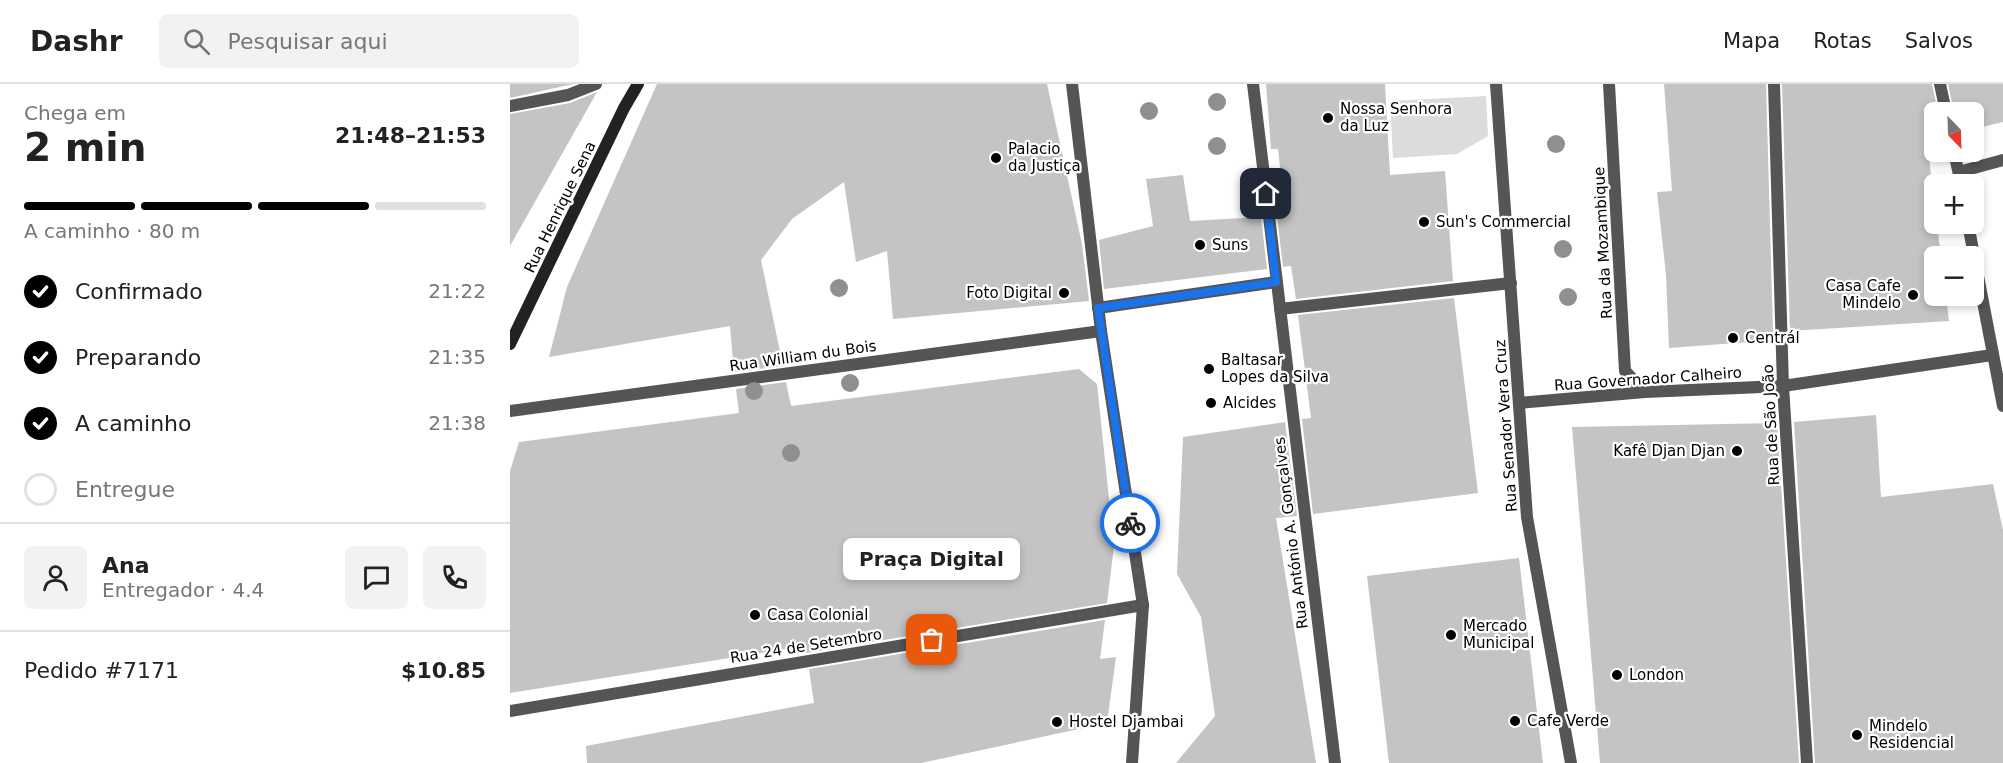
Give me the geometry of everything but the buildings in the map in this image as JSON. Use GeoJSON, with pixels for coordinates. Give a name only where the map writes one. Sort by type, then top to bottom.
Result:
{"type":"FeatureCollection","features":[{"type":"Feature","properties":{"kind":"street"},"geometry":{"type":"LineString","coordinates":[[510,106],[568,95],[596,84]]}},
{"type":"Feature","properties":{"kind":"street","name":"Rua Henrique Sena"},"geometry":{"type":"LineString","coordinates":[[510,344],[624,108],[638,84]]}},
{"type":"Feature","properties":{"kind":"street"},"geometry":{"type":"LineString","coordinates":[[1072,84],[1101,331],[1143,605],[1132,763]]}},
{"type":"Feature","properties":{"kind":"street","name":"Rua António A. Gonçalves"},"geometry":{"type":"LineString","coordinates":[[1253,84],[1335,763]]}},
{"type":"Feature","properties":{"kind":"street","name":"Rua Senador Vera Cruz"},"geometry":{"type":"LineString","coordinates":[[1496,84],[1527,517],[1571,763]]}},
{"type":"Feature","properties":{"kind":"street","name":"Rua da Mozambique"},"geometry":{"type":"LineString","coordinates":[[1609,84],[1625,371],[1645,392]]}},
{"type":"Feature","properties":{"kind":"street","name":"Rua de São João"},"geometry":{"type":"LineString","coordinates":[[1774,84],[1783,386],[1807,763]]}},
{"type":"Feature","properties":{"kind":"street"},"geometry":{"type":"LineString","coordinates":[[1940,84],[1944,102]]}},
{"type":"Feature","properties":{"kind":"street"},"geometry":{"type":"LineString","coordinates":[[1956,162],[1959,172],[2003,160]]}},
{"type":"Feature","properties":{"kind":"street"},"geometry":{"type":"LineString","coordinates":[[1970,234],[2003,406]]}},
{"type":"Feature","properties":{"kind":"street"},"geometry":{"type":"LineString","coordinates":[[1098,308],[1276,282]]}},
{"type":"Feature","properties":{"kind":"street"},"geometry":{"type":"LineString","coordinates":[[1280,309],[1510,283]]}},
{"type":"Feature","properties":{"kind":"street","name":"Rua William du Bois"},"geometry":{"type":"LineString","coordinates":[[510,411],[1101,331]]}},
{"type":"Feature","properties":{"kind":"street","name":"Rua Governador Calheiro"},"geometry":{"type":"LineString","coordinates":[[1519,403],[1645,392],[1783,386],[1992,355]]}},
{"type":"Feature","properties":{"kind":"street","name":"Rua 24 de Setembro"},"geometry":{"type":"LineString","coordinates":[[510,711],[1143,605]]}},
{"type":"Feature","properties":{"kind":"shaded area"},"geometry":{"type":"Polygon","coordinates":[[[1486,96],[1488,136],[1457,154],[1393,158],[1390,101],[1486,96]]]}},
{"type":"Feature","properties":{"kind":"way so far"},"geometry":{"type":"LineString","coordinates":[[932,640],[1143,605],[1130,523]]}},
{"type":"Feature","properties":{"kind":"place","name":"Nossa Senhora da Luz"},"geometry":{"type":"Point","coordinates":[1328,118]}},
{"type":"Feature","properties":{"kind":"place","name":"Palacio da Justiça"},"geometry":{"type":"Point","coordinates":[996,158]}},
{"type":"Feature","properties":{"kind":"place","name":"Sun's Commercial"},"geometry":{"type":"Point","coordinates":[1424,222]}},
{"type":"Feature","properties":{"kind":"place","name":"Suns"},"geometry":{"type":"Point","coordinates":[1200,245]}},
{"type":"Feature","properties":{"kind":"place","name":"Foto Digital"},"geometry":{"type":"Point","coordinates":[1064,293]}},
{"type":"Feature","properties":{"kind":"place","name":"Casa Cafe Mindelo"},"geometry":{"type":"Point","coordinates":[1913,295]}},
{"type":"Feature","properties":{"kind":"place","name":"Centrál"},"geometry":{"type":"Point","coordinates":[1733,338]}},
{"type":"Feature","properties":{"kind":"place","name":"Baltasar Lopes da Silva"},"geometry":{"type":"Point","coordinates":[1209,369]}},
{"type":"Feature","properties":{"kind":"place","name":"Alcides"},"geometry":{"type":"Point","coordinates":[1211,403]}},
{"type":"Feature","properties":{"kind":"place","name":"Kafê Djan Djan"},"geometry":{"type":"Point","coordinates":[1737,451]}},
{"type":"Feature","properties":{"kind":"place","name":"Casa Colonial"},"geometry":{"type":"Point","coordinates":[755,615]}},
{"type":"Feature","properties":{"kind":"place","name":"Mercado Municipal"},"geometry":{"type":"Point","coordinates":[1451,635]}},
{"type":"Feature","properties":{"kind":"place","name":"Praça Digital"},"geometry":{"type":"Point","coordinates":[932,640]}},
{"type":"Feature","properties":{"kind":"place","name":"London"},"geometry":{"type":"Point","coordinates":[1617,675]}},
{"type":"Feature","properties":{"kind":"place","name":"Cafe Verde"},"geometry":{"type":"Point","coordinates":[1515,721]}},
{"type":"Feature","properties":{"kind":"place","name":"Hostel Djambai"},"geometry":{"type":"Point","coordinates":[1057,722]}},
{"type":"Feature","properties":{"kind":"place","name":"Mindelo Residencial"},"geometry":{"type":"Point","coordinates":[1857,735]}},
{"type":"Feature","properties":{"kind":"route"},"geometry":{"type":"LineString","coordinates":[[1130,523],[1098,308],[1276,282],[1266,194]]}}]}
